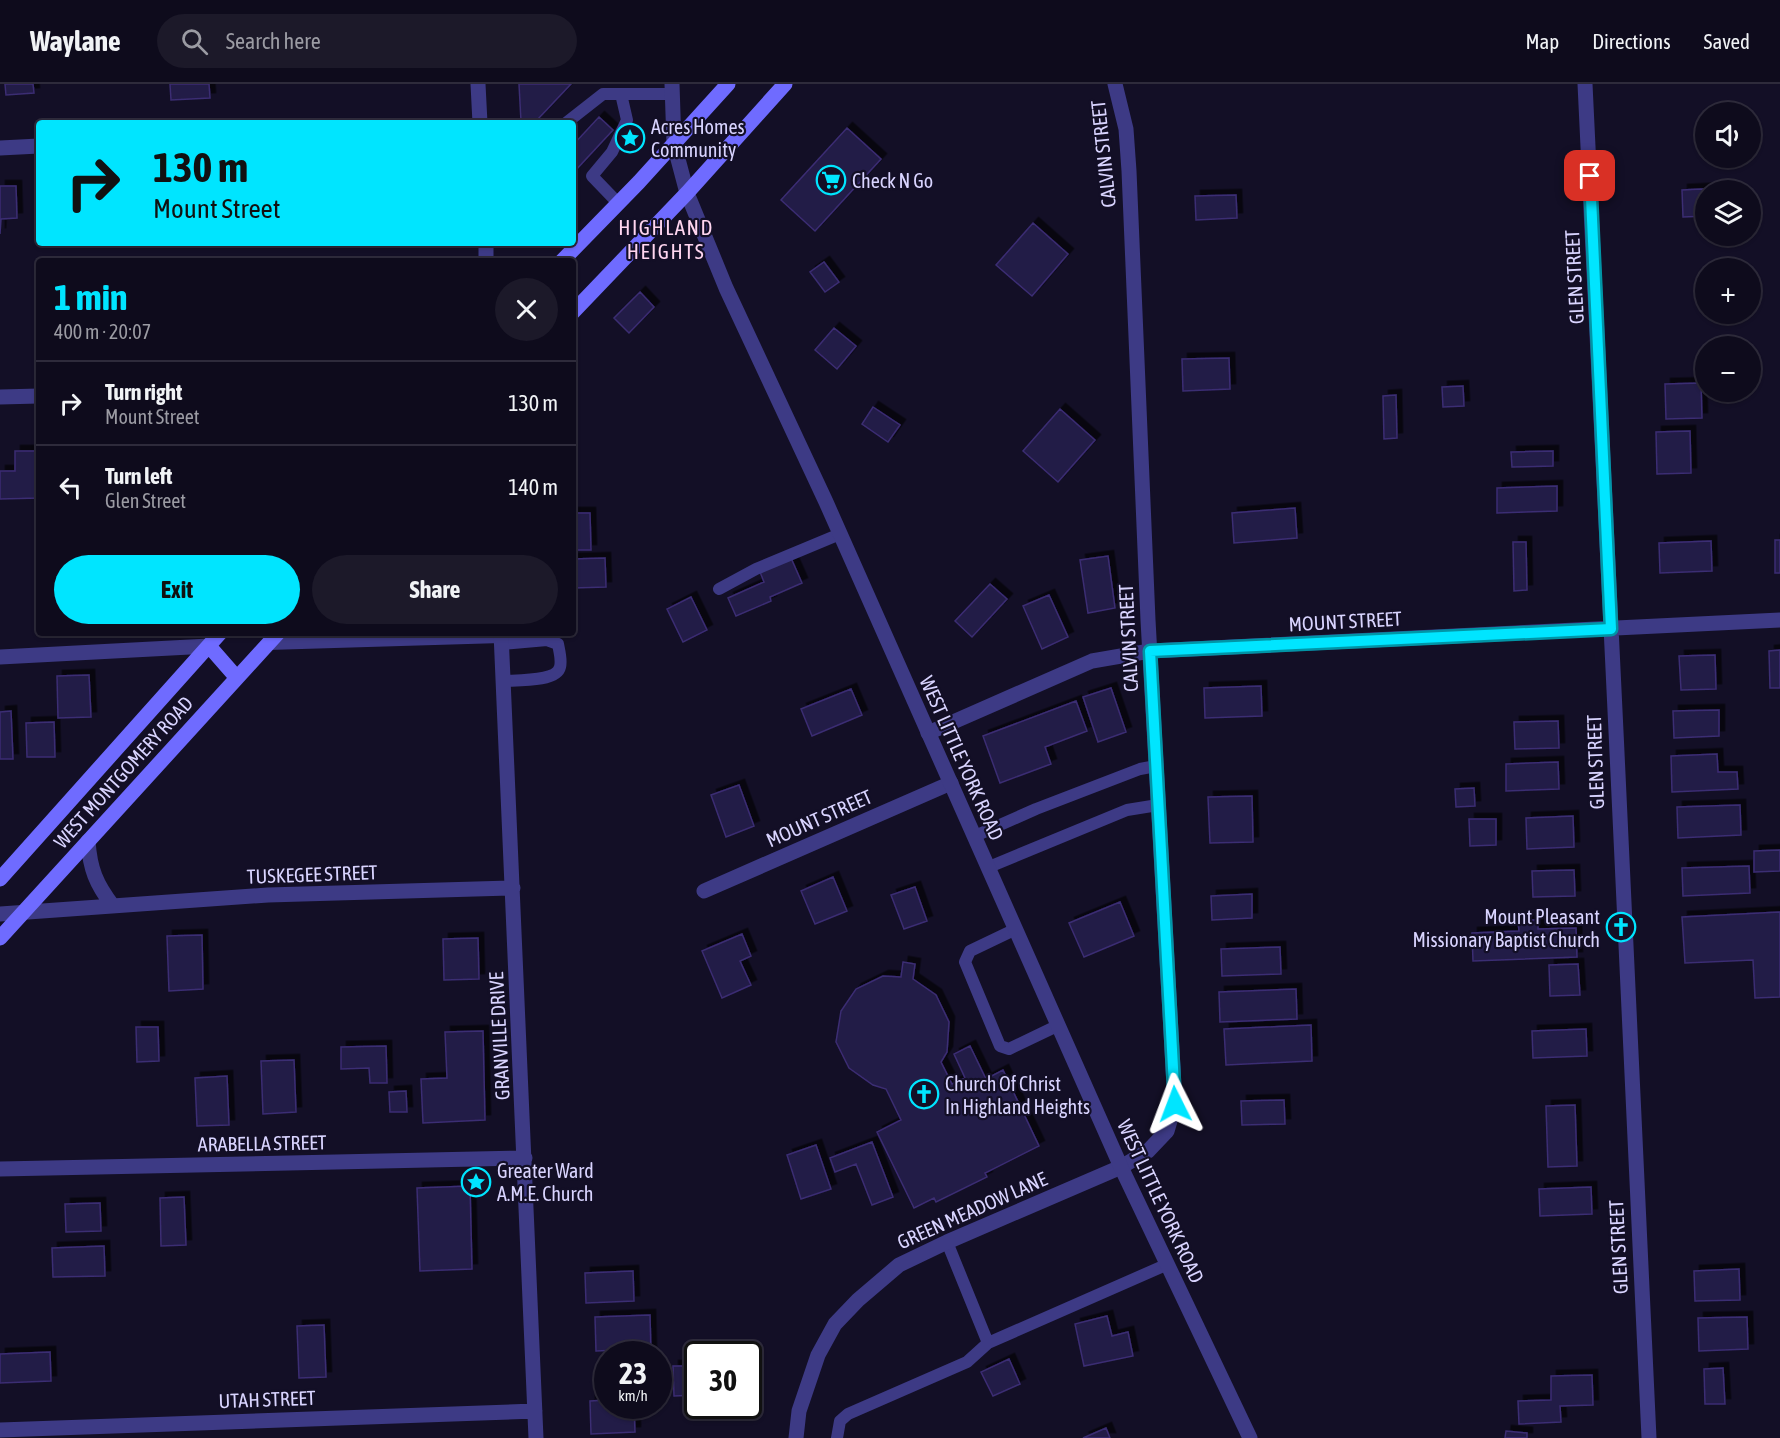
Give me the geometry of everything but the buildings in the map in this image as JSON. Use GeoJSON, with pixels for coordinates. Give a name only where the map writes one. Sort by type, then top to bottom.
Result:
{"type":"FeatureCollection","features":[{"type":"Feature","properties":{"kind":"main road"},"geometry":{"type":"LineString","coordinates":[[565,258],[728,84]]}},
{"type":"Feature","properties":{"kind":"main road"},"geometry":{"type":"LineString","coordinates":[[576,309],[687,193],[785,84]]}},
{"type":"Feature","properties":{"kind":"main road","name":"WEST MONTGOMERY ROAD"},"geometry":{"type":"LineString","coordinates":[[0,879],[217,636]]}},
{"type":"Feature","properties":{"kind":"main road","name":"WEST MONTGOMERY ROAD"},"geometry":{"type":"LineString","coordinates":[[0,938],[273,638]]}},
{"type":"Feature","properties":{"kind":"main road"},"geometry":{"type":"LineString","coordinates":[[209,646],[237,678]]}},
{"type":"Feature","properties":{"kind":"street"},"geometry":{"type":"LineString","coordinates":[[478,84],[480,120]]}},
{"type":"Feature","properties":{"kind":"street","name":"CALVIN STREET"},"geometry":{"type":"LineString","coordinates":[[1115,84],[1126,129],[1130,171],[1142,501],[1175,1104],[1167,1131],[1148,1151],[1121,1167]]}},
{"type":"Feature","properties":{"kind":"street","name":"GLEN STREET"},"geometry":{"type":"LineString","coordinates":[[1585,84],[1649,1438]]}},
{"type":"Feature","properties":{"kind":"street","name":"WEST LITTLE YORK ROAD"},"geometry":{"type":"LineString","coordinates":[[672,89],[674,144],[687,193],[726,288],[840,534],[1121,1167],[1250,1438]]}},
{"type":"Feature","properties":{"kind":"street"},"geometry":{"type":"LineString","coordinates":[[0,148],[36,146]]}},
{"type":"Feature","properties":{"kind":"street"},"geometry":{"type":"LineString","coordinates":[[0,397],[36,396]]}},
{"type":"Feature","properties":{"kind":"street","name":"MOUNT STREET"},"geometry":{"type":"LineString","coordinates":[[928,733],[1092,661],[1150,651],[1780,620]]}},
{"type":"Feature","properties":{"kind":"street","name":"GRANVILLE DRIVE"},"geometry":{"type":"LineString","coordinates":[[501,638],[536,1438]]}},
{"type":"Feature","properties":{"kind":"street"},"geometry":{"type":"LineString","coordinates":[[0,657],[209,646]]}},
{"type":"Feature","properties":{"kind":"street","name":"MOUNT STREET"},"geometry":{"type":"LineString","coordinates":[[704,891],[951,783]]}},
{"type":"Feature","properties":{"kind":"street"},"geometry":{"type":"LineString","coordinates":[[88,841],[90,861],[99,888],[113,906]]}},
{"type":"Feature","properties":{"kind":"street","name":"TUSKEGEE STREET"},"geometry":{"type":"LineString","coordinates":[[0,914],[268,896],[513,888]]}},
{"type":"Feature","properties":{"kind":"street","name":"ARABELLA STREET"},"geometry":{"type":"LineString","coordinates":[[0,1169],[525,1158]]}},
{"type":"Feature","properties":{"kind":"street","name":"GREEN MEADOW LANE"},"geometry":{"type":"LineString","coordinates":[[796,1438],[799,1411],[818,1355],[835,1324],[858,1300],[899,1265],[1121,1167]]}},
{"type":"Feature","properties":{"kind":"street","name":"UTAH STREET"},"geometry":{"type":"LineString","coordinates":[[0,1430],[535,1411]]}},
{"type":"Feature","properties":{"kind":"lane"},"geometry":{"type":"LineString","coordinates":[[570,120],[603,94],[672,89]]}},
{"type":"Feature","properties":{"kind":"lane"},"geometry":{"type":"LineString","coordinates":[[618,202],[592,176],[612,152],[627,120],[621,94]]}},
{"type":"Feature","properties":{"kind":"lane"},"geometry":{"type":"LineString","coordinates":[[719,589],[766,564],[840,534]]}},
{"type":"Feature","properties":{"kind":"lane"},"geometry":{"type":"LineString","coordinates":[[273,638],[501,638],[547,640],[558,644],[561,666],[557,673],[548,678],[503,681]]}},
{"type":"Feature","properties":{"kind":"lane"},"geometry":{"type":"LineString","coordinates":[[975,836],[1036,809],[1129,773],[1156,766]]}},
{"type":"Feature","properties":{"kind":"lane"},"geometry":{"type":"LineString","coordinates":[[989,867],[1127,810],[1158,805]]}},
{"type":"Feature","properties":{"kind":"lane"},"geometry":{"type":"LineString","coordinates":[[1016,929],[970,951],[964,962],[999,1046],[1009,1049],[1059,1025]]}},
{"type":"Feature","properties":{"kind":"lane"},"geometry":{"type":"LineString","coordinates":[[947,1242],[988,1343]]}},
{"type":"Feature","properties":{"kind":"lane"},"geometry":{"type":"LineString","coordinates":[[837,1438],[840,1421],[849,1414],[967,1362],[988,1343],[1168,1264]]}},
{"type":"Feature","properties":{"kind":"place","name":"Acres Homes Community"},"geometry":{"type":"Point","coordinates":[630,138]}},
{"type":"Feature","properties":{"kind":"place","name":"Check N Go"},"geometry":{"type":"Point","coordinates":[831,180]}},
{"type":"Feature","properties":{"kind":"place","name":"Mount Pleasant Missionary Baptist Church"},"geometry":{"type":"Point","coordinates":[1621,927]}},
{"type":"Feature","properties":{"kind":"place","name":"Church Of Christ In Highland Heights"},"geometry":{"type":"Point","coordinates":[924,1094]}},
{"type":"Feature","properties":{"kind":"place","name":"Greater Ward A.M.E. Church"},"geometry":{"type":"Point","coordinates":[476,1182]}},
{"type":"Feature","properties":{"kind":"district","name":"HIGHLAND HEIGHTS"},"geometry":{"type":"Point","coordinates":[666,239]}},
{"type":"Feature","properties":{"kind":"route"},"geometry":{"type":"LineString","coordinates":[[1175,1104],[1150,651],[1611,629],[1590,176]]}}]}
